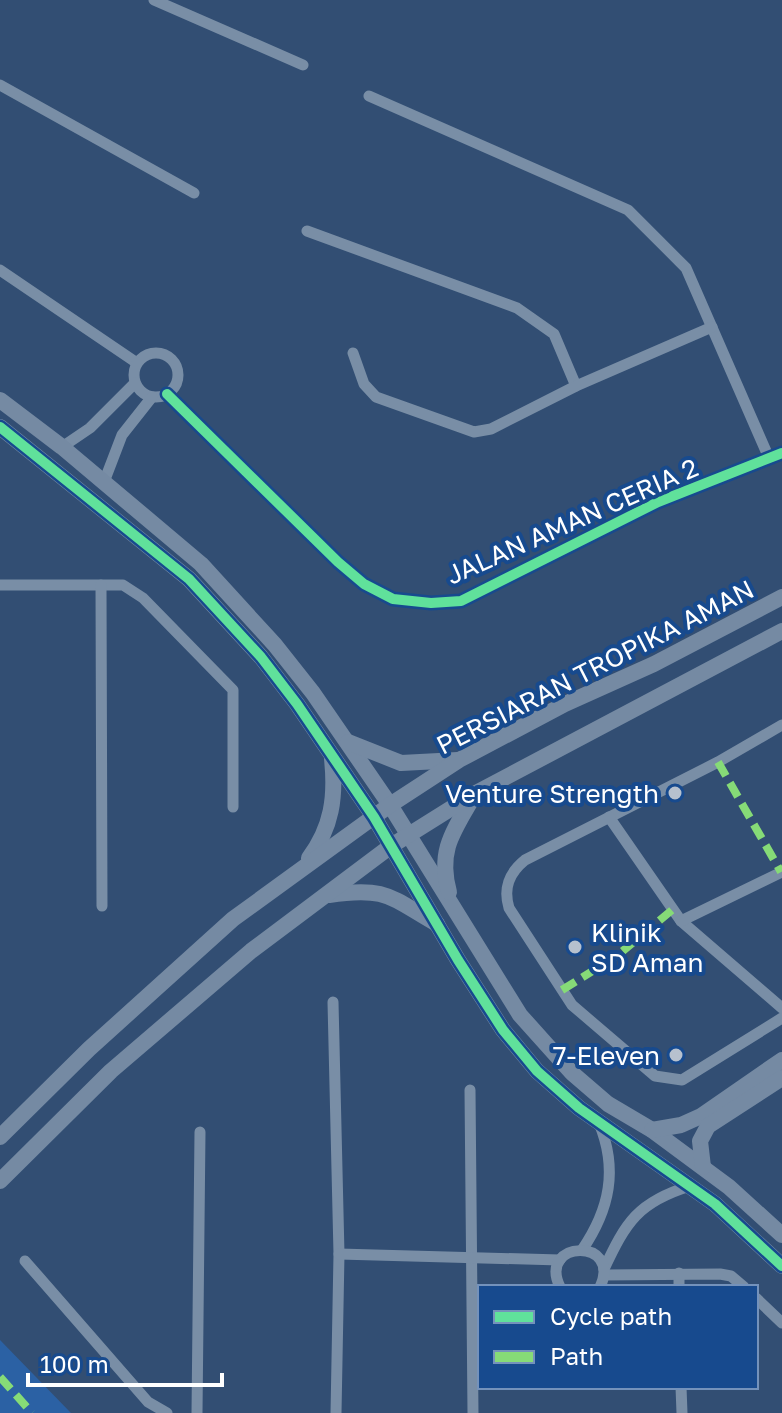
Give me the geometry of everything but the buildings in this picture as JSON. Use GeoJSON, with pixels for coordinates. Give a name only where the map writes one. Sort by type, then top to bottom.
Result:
{"type":"FeatureCollection","features":[{"type":"Feature","properties":{"kind":"street"},"geometry":{"type":"LineString","coordinates":[[154,0],[303,65]]}},
{"type":"Feature","properties":{"kind":"street"},"geometry":{"type":"LineString","coordinates":[[0,85],[194,193]]}},
{"type":"Feature","properties":{"kind":"street"},"geometry":{"type":"LineString","coordinates":[[369,96],[628,210],[686,268],[769,458]]}},
{"type":"Feature","properties":{"kind":"street"},"geometry":{"type":"LineString","coordinates":[[307,231],[517,308],[554,334],[576,386]]}},
{"type":"Feature","properties":{"kind":"street"},"geometry":{"type":"LineString","coordinates":[[0,270],[137,363]]}},
{"type":"Feature","properties":{"kind":"street"},"geometry":{"type":"LineString","coordinates":[[353,353],[364,384],[376,397],[474,432],[491,429],[576,386],[712,327]]}},
{"type":"Feature","properties":{"kind":"street"},"geometry":{"type":"LineString","coordinates":[[149,354],[170,357],[178,369],[177,384],[167,394],[152,397],[139,390],[135,383],[134,369],[149,354]]}},
{"type":"Feature","properties":{"kind":"street"},"geometry":{"type":"LineString","coordinates":[[62,447],[90,428],[135,383]]}},
{"type":"Feature","properties":{"kind":"street","name":"JALAN AMAN CERIA 2"},"geometry":{"type":"LineString","coordinates":[[167,394],[338,562],[364,584],[393,599],[407,602],[461,601],[658,502],[782,453]]}},
{"type":"Feature","properties":{"kind":"street"},"geometry":{"type":"LineString","coordinates":[[104,482],[122,435],[152,397]]}},
{"type":"Feature","properties":{"kind":"street"},"geometry":{"type":"LineString","coordinates":[[0,400],[62,447],[201,564],[275,645],[348,742],[390,805],[520,1015],[554,1054],[608,1104],[652,1130],[703,1167],[782,1235]]}},
{"type":"Feature","properties":{"kind":"street"},"geometry":{"type":"LineString","coordinates":[[0,427],[189,579],[261,657],[374,817],[512,1041],[537,1071],[579,1108],[730,1217],[782,1266]]}},
{"type":"Feature","properties":{"kind":"street"},"geometry":{"type":"LineString","coordinates":[[0,585],[123,585],[143,598],[233,690],[233,807]]}},
{"type":"Feature","properties":{"kind":"street"},"geometry":{"type":"LineString","coordinates":[[101,585],[102,906]]}},
{"type":"Feature","properties":{"kind":"street","name":"PERSIARAN TROPIKA AMAN"},"geometry":{"type":"LineString","coordinates":[[0,1137],[89,1049],[233,919],[390,805],[459,760],[782,597]]}},
{"type":"Feature","properties":{"kind":"street","name":"PERSIARAN TROPIKA AMAN"},"geometry":{"type":"LineString","coordinates":[[0,1181],[111,1071],[251,951],[391,846],[474,794],[782,631]]}},
{"type":"Feature","properties":{"kind":"street"},"geometry":{"type":"LineString","coordinates":[[782,725],[525,860],[511,873],[506,897],[509,908],[572,1005],[655,1076],[682,1080],[782,1018]]}},
{"type":"Feature","properties":{"kind":"street"},"geometry":{"type":"LineString","coordinates":[[348,742],[401,763],[459,760]]}},
{"type":"Feature","properties":{"kind":"street"},"geometry":{"type":"LineString","coordinates":[[298,872],[328,826],[334,800],[332,755]]}},
{"type":"Feature","properties":{"kind":"street"},"geometry":{"type":"LineString","coordinates":[[454,910],[444,873],[447,846],[451,832],[474,794]]}},
{"type":"Feature","properties":{"kind":"street"},"geometry":{"type":"LineString","coordinates":[[609,817],[681,921],[782,1008]]}},
{"type":"Feature","properties":{"kind":"street"},"geometry":{"type":"LineString","coordinates":[[681,921],[782,872]]}},
{"type":"Feature","properties":{"kind":"street"},"geometry":{"type":"LineString","coordinates":[[326,896],[386,894],[403,901],[438,925]]}},
{"type":"Feature","properties":{"kind":"street"},"geometry":{"type":"LineString","coordinates":[[333,1002],[339,1254],[336,1413]]}},
{"type":"Feature","properties":{"kind":"street"},"geometry":{"type":"LineString","coordinates":[[652,1130],[681,1125],[701,1116],[782,1060]]}},
{"type":"Feature","properties":{"kind":"street"},"geometry":{"type":"LineString","coordinates":[[703,1167],[700,1141],[708,1126],[782,1078]]}},
{"type":"Feature","properties":{"kind":"street"},"geometry":{"type":"LineString","coordinates":[[470,1090],[473,1413]]}},
{"type":"Feature","properties":{"kind":"street"},"geometry":{"type":"LineString","coordinates":[[582,1250],[607,1197],[611,1171],[608,1145],[598,1121]]}},
{"type":"Feature","properties":{"kind":"street"},"geometry":{"type":"LineString","coordinates":[[197,1413],[200,1132]]}},
{"type":"Feature","properties":{"kind":"street"},"geometry":{"type":"LineString","coordinates":[[603,1277],[620,1234],[633,1216],[660,1197],[690,1186]]}},
{"type":"Feature","properties":{"kind":"street"},"geometry":{"type":"LineString","coordinates":[[559,1285],[556,1272],[560,1260],[569,1252],[582,1250],[594,1254],[603,1277]]}},
{"type":"Feature","properties":{"kind":"street"},"geometry":{"type":"LineString","coordinates":[[339,1254],[560,1260]]}},
{"type":"Feature","properties":{"kind":"street"},"geometry":{"type":"LineString","coordinates":[[25,1261],[148,1402],[167,1413]]}},
{"type":"Feature","properties":{"kind":"street"},"geometry":{"type":"LineString","coordinates":[[603,1277],[679,1273],[731,1276],[742,1285]]}},
{"type":"Feature","properties":{"kind":"street"},"geometry":{"type":"LineString","coordinates":[[679,1273],[679,1285]]}},
{"type":"Feature","properties":{"kind":"street"},"geometry":{"type":"LineString","coordinates":[[758,1300],[782,1323]]}},
{"type":"Feature","properties":{"kind":"street"},"geometry":{"type":"LineString","coordinates":[[681,1389],[682,1413]]}},
{"type":"Feature","properties":{"kind":"shaded area"},"geometry":{"type":"Polygon","coordinates":[[[0,1340],[71,1413],[0,1413],[0,1340]]]}},
{"type":"Feature","properties":{"kind":"marked path"},"geometry":{"type":"LineString","coordinates":[[718,762],[781,872]]}},
{"type":"Feature","properties":{"kind":"marked path"},"geometry":{"type":"LineString","coordinates":[[562,990],[618,955],[672,910]]}},
{"type":"Feature","properties":{"kind":"marked path"},"geometry":{"type":"LineString","coordinates":[[0,1377],[32,1413]]}},
{"type":"Feature","properties":{"kind":"cycle path"},"geometry":{"type":"LineString","coordinates":[[167,394],[364,584],[393,599],[431,603],[461,601],[658,502],[782,453]]}},
{"type":"Feature","properties":{"kind":"cycle path"},"geometry":{"type":"LineString","coordinates":[[0,427],[189,579],[261,657],[374,817],[503,1030],[537,1071],[579,1108],[715,1204],[782,1266]]}},
{"type":"Feature","properties":{"kind":"place","name":"Venture Strength"},"geometry":{"type":"Point","coordinates":[675,793]}},
{"type":"Feature","properties":{"kind":"place","name":"Klinik SD Aman"},"geometry":{"type":"Point","coordinates":[575,947]}},
{"type":"Feature","properties":{"kind":"place","name":"7-Eleven"},"geometry":{"type":"Point","coordinates":[676,1055]}}]}
